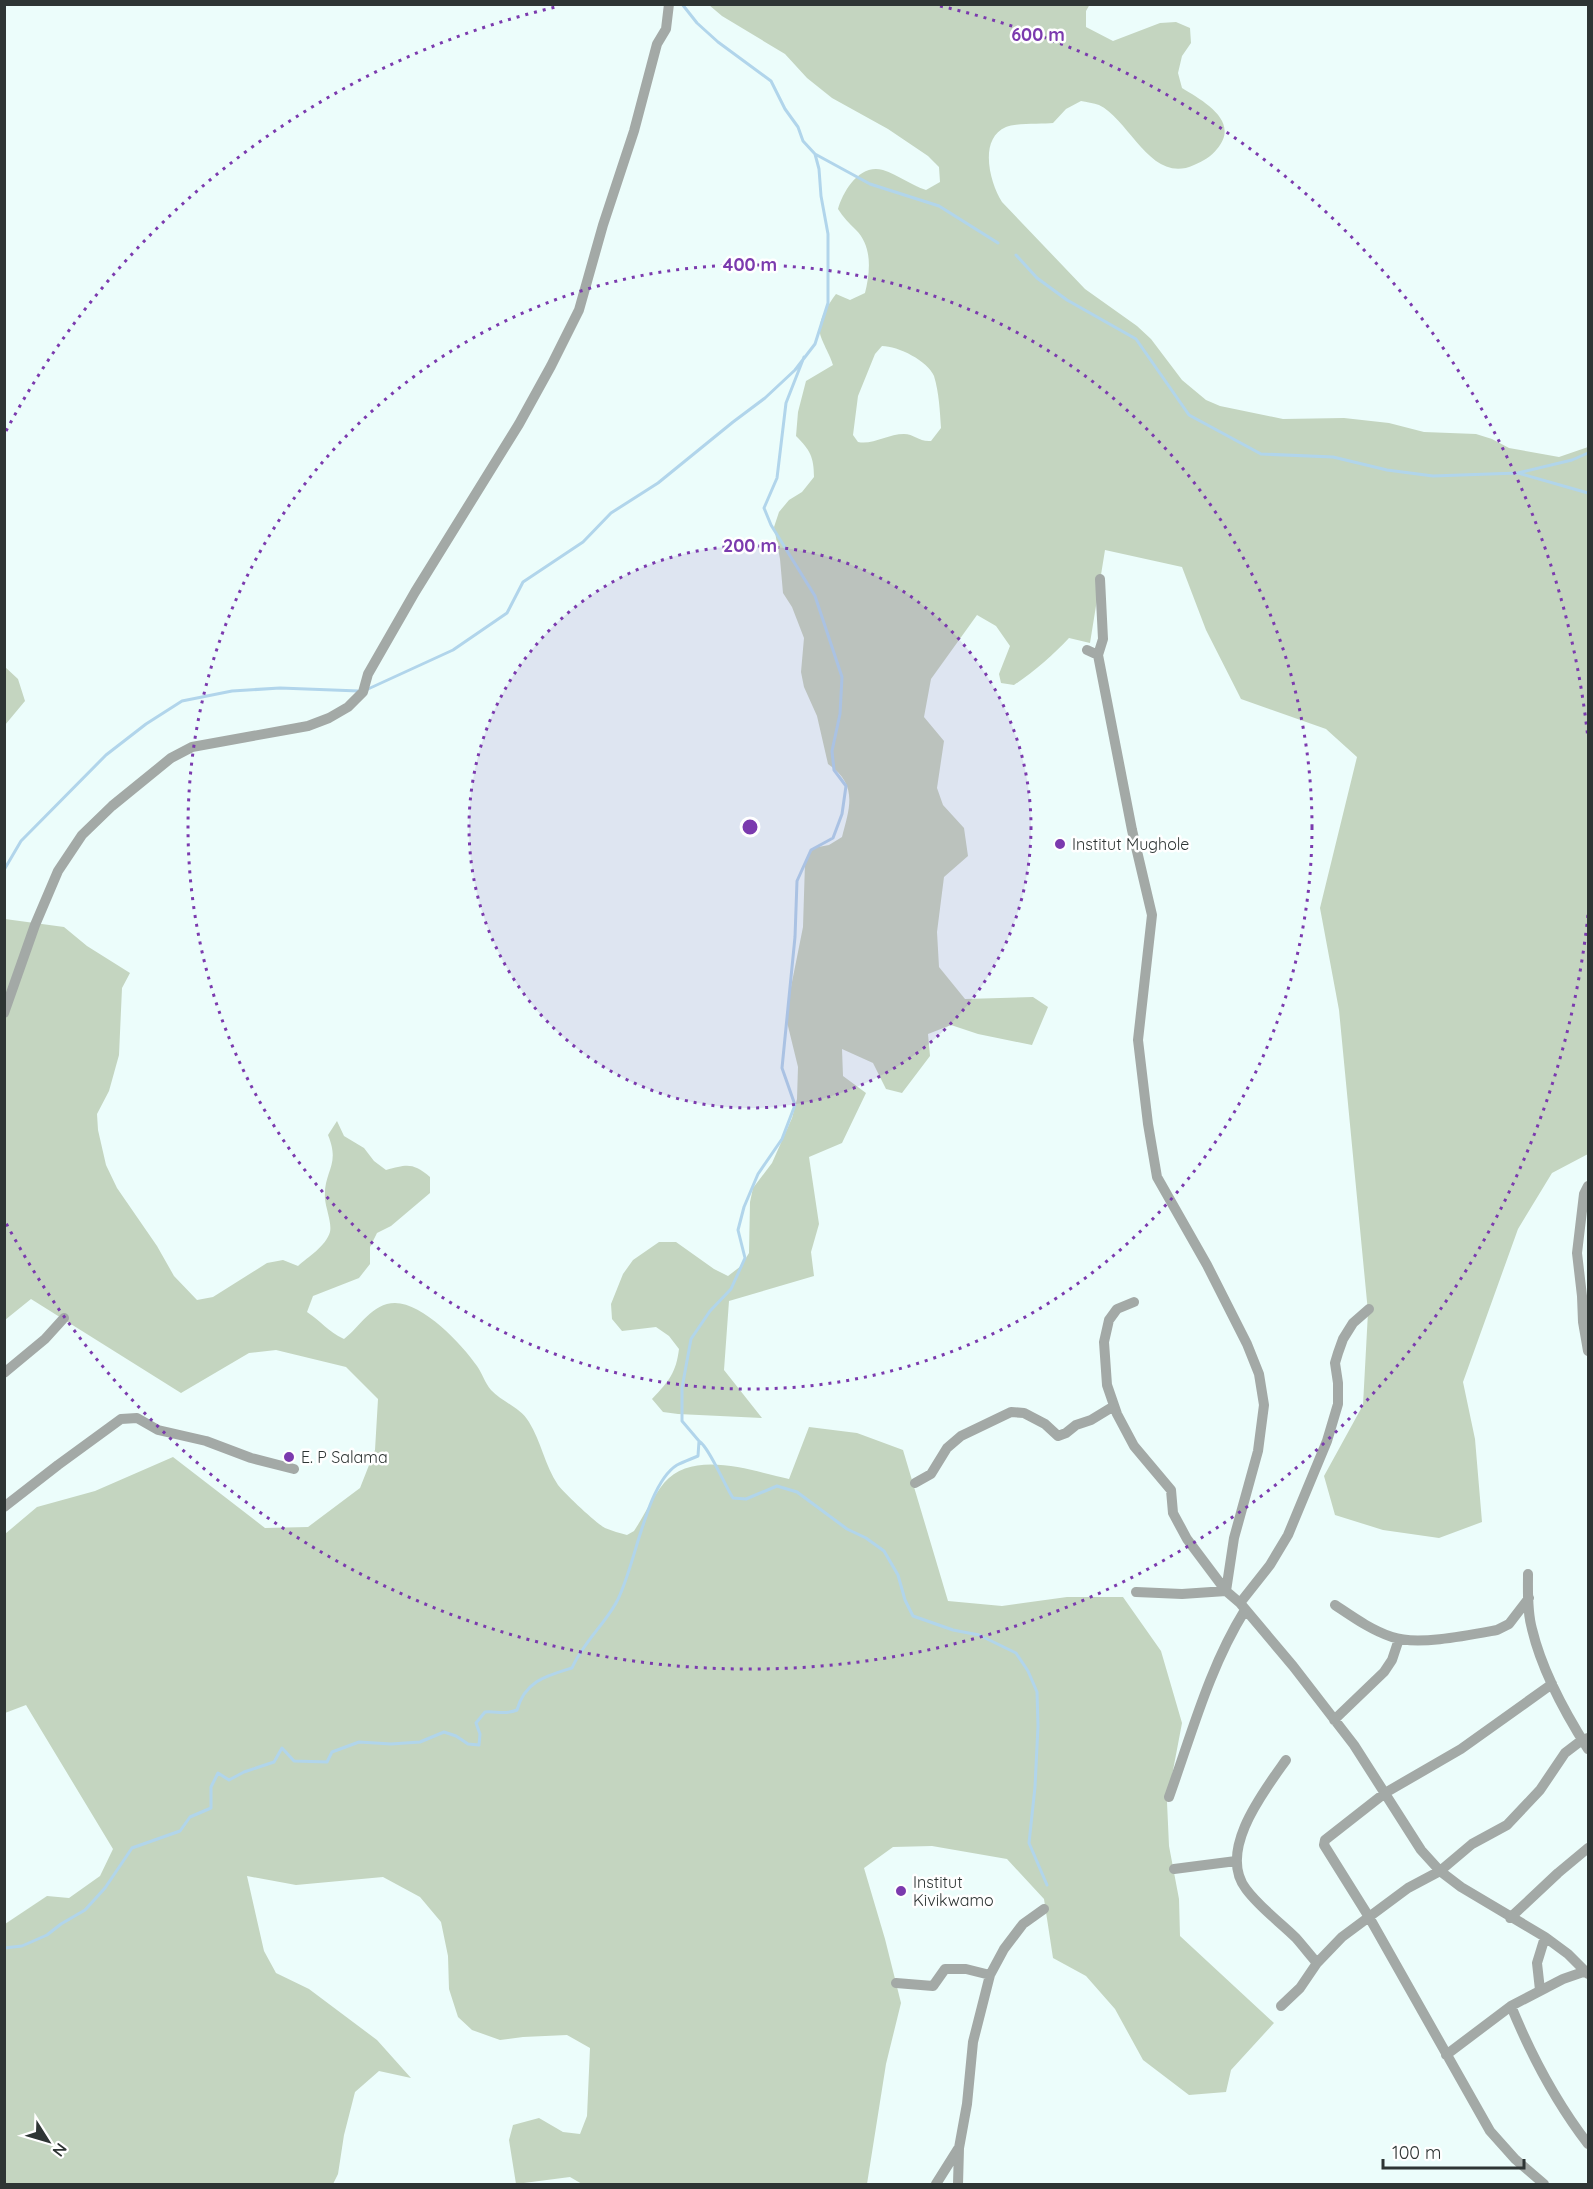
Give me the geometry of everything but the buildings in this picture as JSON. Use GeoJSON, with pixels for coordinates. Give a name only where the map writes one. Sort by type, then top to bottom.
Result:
{"type":"FeatureCollection","features":[{"type":"Feature","properties":{"kind":"street"},"geometry":{"type":"LineString","coordinates":[[4,1013],[35,925],[58,872],[82,835],[112,806],[162,765],[192,747],[308,726],[348,707],[363,692],[368,674],[415,592],[519,424],[579,310],[634,131],[657,44],[666,29],[669,4]]}},
{"type":"Feature","properties":{"kind":"street"},"geometry":{"type":"LineString","coordinates":[[1100,579],[1103,639],[1098,655],[1132,830],[1152,915],[1138,1040],[1157,1177],[1207,1265],[1247,1344],[1259,1374],[1264,1405],[1257,1451],[1234,1538],[1226,1591]]}},
{"type":"Feature","properties":{"kind":"street"},"geometry":{"type":"LineString","coordinates":[[1087,650],[1098,655]]}},
{"type":"Feature","properties":{"kind":"street"},"geometry":{"type":"LineString","coordinates":[[1588,1186],[1584,1194],[1577,1253],[1588,1351]]}},
{"type":"Feature","properties":{"kind":"street"},"geometry":{"type":"LineString","coordinates":[[1134,1302],[1117,1309],[1109,1320],[1104,1342],[1107,1385],[1114,1406],[1134,1446],[1171,1490],[1173,1513],[1187,1539],[1226,1591],[1242,1606],[1293,1666],[1354,1745],[1421,1850],[1440,1871],[1510,1918],[1545,1937],[1587,1972],[1540,1990],[1511,2006],[1446,2055]]}},
{"type":"Feature","properties":{"kind":"street"},"geometry":{"type":"LineString","coordinates":[[1169,1797],[1208,1683],[1242,1606],[1288,1535],[1327,1441],[1338,1404],[1335,1363],[1343,1339],[1353,1323],[1369,1309]]}},
{"type":"Feature","properties":{"kind":"street"},"geometry":{"type":"LineString","coordinates":[[4,1374],[45,1340],[64,1318]]}},
{"type":"Feature","properties":{"kind":"street"},"geometry":{"type":"LineString","coordinates":[[915,1483],[931,1474],[947,1448],[961,1436],[1011,1412],[1024,1413],[1045,1424],[1058,1436],[1114,1406]]}},
{"type":"Feature","properties":{"kind":"street"},"geometry":{"type":"LineString","coordinates":[[4,1507],[121,1419],[137,1418],[158,1430],[294,1469]]}},
{"type":"Feature","properties":{"kind":"street"},"geometry":{"type":"LineString","coordinates":[[1281,2006],[1300,1988],[1317,1963],[1342,1937],[1408,1888],[1440,1871],[1472,1844],[1507,1825],[1540,1790],[1565,1753],[1586,1743],[1552,1684],[1539,1654],[1531,1626],[1527,1574]]}},
{"type":"Feature","properties":{"kind":"street"},"geometry":{"type":"LineString","coordinates":[[1136,1592],[1182,1594],[1226,1591]]}},
{"type":"Feature","properties":{"kind":"street"},"geometry":{"type":"LineString","coordinates":[[1335,1605],[1360,1622],[1398,1639],[1415,1641],[1497,1630],[1509,1624],[1529,1598]]}},
{"type":"Feature","properties":{"kind":"street"},"geometry":{"type":"LineString","coordinates":[[1334,1720],[1384,1672],[1392,1660],[1398,1639]]}},
{"type":"Feature","properties":{"kind":"street"},"geometry":{"type":"LineString","coordinates":[[1544,2184],[1515,2159],[1490,2131],[1369,1917],[1324,1845],[1325,1840],[1385,1793],[1461,1749],[1552,1684]]}},
{"type":"Feature","properties":{"kind":"street"},"geometry":{"type":"LineString","coordinates":[[1286,1760],[1249,1818],[1239,1842],[1236,1861],[1238,1875],[1245,1888],[1298,1940],[1317,1963]]}},
{"type":"Feature","properties":{"kind":"street"},"geometry":{"type":"LineString","coordinates":[[1510,1918],[1588,1848]]}},
{"type":"Feature","properties":{"kind":"street"},"geometry":{"type":"LineString","coordinates":[[1174,1869],[1236,1861]]}},
{"type":"Feature","properties":{"kind":"street"},"geometry":{"type":"LineString","coordinates":[[958,2184],[959,2148],[967,2104],[973,2042],[990,1975],[1004,1949],[1023,1924],[1044,1909]]}},
{"type":"Feature","properties":{"kind":"street"},"geometry":{"type":"LineString","coordinates":[[1540,1990],[1537,1963],[1545,1937]]}},
{"type":"Feature","properties":{"kind":"street"},"geometry":{"type":"LineString","coordinates":[[896,1983],[933,1986],[945,1969],[966,1969],[990,1975]]}},
{"type":"Feature","properties":{"kind":"street"},"geometry":{"type":"LineString","coordinates":[[1511,2006],[1527,2046],[1547,2085],[1588,2144]]}},
{"type":"Feature","properties":{"kind":"street"},"geometry":{"type":"LineString","coordinates":[[936,2184],[959,2148]]}},
{"type":"Feature","properties":{"kind":"green space"},"geometry":{"type":"Polygon","coordinates":[[[1090,4],[1086,11],[1086,27],[1113,41],[1160,23],[1176,22],[1190,28],[1191,43],[1182,56],[1178,73],[1182,88],[1209,106],[1222,121],[1225,129],[1223,139],[1212,154],[1194,165],[1179,169],[1165,166],[1153,159],[1110,113],[1099,105],[1081,101],[1066,109],[1053,123],[1010,126],[997,133],[989,151],[989,162],[994,184],[1002,202],[1085,289],[1137,326],[1151,339],[1182,380],[1206,400],[1220,406],[1283,419],[1344,418],[1389,423],[1424,432],[1476,434],[1509,448],[1559,457],[1588,447],[1588,1154],[1552,1173],[1518,1229],[1463,1382],[1475,1439],[1482,1522],[1439,1538],[1383,1530],[1335,1515],[1324,1476],[1363,1405],[1368,1312],[1339,1010],[1320,908],[1357,757],[1326,729],[1241,699],[1206,630],[1182,567],[1105,550],[1090,643],[1069,638],[1043,663],[1014,685],[1001,683],[999,674],[1010,646],[996,626],[977,615],[931,679],[924,717],[944,741],[937,788],[943,805],[964,828],[968,856],[944,877],[937,932],[939,967],[965,999],[1033,997],[1048,1007],[1032,1045],[978,1034],[951,1025],[928,1034],[930,1056],[902,1093],[886,1089],[873,1063],[842,1049],[843,1076],[866,1093],[842,1143],[809,1157],[819,1224],[811,1252],[814,1276],[729,1301],[724,1370],[762,1418],[663,1412],[652,1399],[671,1376],[679,1349],[669,1336],[656,1327],[622,1331],[612,1319],[611,1304],[623,1274],[633,1260],[659,1242],[676,1242],[714,1269],[728,1276],[741,1266],[749,1253],[750,1202],[753,1188],[772,1163],[792,1118],[797,1099],[798,1067],[787,1022],[790,992],[803,927],[805,863],[813,848],[829,845],[842,837],[849,806],[848,788],[838,772],[828,764],[817,716],[804,687],[801,672],[804,638],[792,607],[783,593],[774,527],[779,512],[789,500],[802,492],[814,477],[810,454],[796,436],[798,412],[806,381],[833,365],[820,335],[822,317],[836,294],[850,300],[865,293],[867,285],[869,260],[865,244],[838,209],[848,187],[867,171],[883,170],[926,190],[940,182],[939,167],[928,156],[888,129],[832,98],[807,78],[785,54],[722,16],[709,5],[1090,4]],[[882,346],[875,354],[858,396],[853,435],[858,442],[864,443],[904,434],[931,441],[941,428],[934,376],[931,370],[919,360],[882,346]]]}},
{"type":"Feature","properties":{"kind":"green space"},"geometry":{"type":"Polygon","coordinates":[[[4,666],[18,679],[25,701],[5,725],[4,666]]]}},
{"type":"Feature","properties":{"kind":"green space"},"geometry":{"type":"Polygon","coordinates":[[[5,919],[64,927],[87,946],[130,973],[122,988],[119,1055],[109,1091],[97,1114],[98,1130],[106,1165],[117,1188],[157,1246],[174,1276],[197,1300],[213,1297],[267,1263],[283,1260],[298,1266],[325,1242],[330,1232],[330,1220],[325,1189],[333,1154],[328,1135],[337,1121],[344,1136],[364,1148],[374,1161],[386,1170],[410,1166],[424,1172],[430,1177],[430,1193],[391,1226],[377,1233],[370,1247],[370,1264],[359,1278],[313,1296],[307,1312],[344,1339],[373,1311],[387,1304],[406,1305],[429,1317],[462,1347],[477,1366],[491,1390],[525,1417],[533,1429],[558,1485],[605,1528],[627,1535],[634,1531],[664,1483],[676,1473],[691,1467],[724,1465],[789,1479],[809,1427],[857,1433],[903,1450],[948,1601],[1002,1606],[1067,1597],[1123,1597],[1161,1651],[1182,1723],[1167,1802],[1169,1846],[1179,1899],[1180,1936],[1274,2023],[1231,2070],[1226,2092],[1189,2095],[1143,2060],[1115,2009],[1086,1976],[1053,1958],[1044,1899],[1007,1859],[932,1846],[893,1847],[864,1868],[901,2003],[886,2064],[867,2184],[582,2184],[570,2177],[516,2184],[509,2140],[513,2125],[539,2118],[563,2132],[580,2134],[587,2116],[590,2048],[567,2035],[500,2040],[472,2030],[458,2017],[449,1989],[448,1956],[441,1922],[420,1897],[383,1877],[296,1885],[247,1876],[264,1951],[276,1973],[309,1989],[377,2040],[411,2078],[379,2071],[355,2092],[344,2135],[338,2174],[333,2184],[5,2184],[5,1924],[47,1896],[69,1898],[100,1876],[113,1849],[26,1705],[5,1713],[5,1534],[37,1507],[95,1491],[173,1457],[265,1528],[308,1527],[360,1488],[375,1450],[378,1399],[346,1367],[276,1350],[249,1353],[181,1393],[31,1299],[5,1320],[5,919]]]}},
{"type":"Feature","properties":{"kind":"waterway"},"geometry":{"type":"LineString","coordinates":[[682,4],[697,23],[718,42],[771,81],[785,109],[798,127],[803,141],[815,154],[870,184],[939,206],[998,243]]}},
{"type":"Feature","properties":{"kind":"waterway"},"geometry":{"type":"LineString","coordinates":[[368,689],[453,650],[507,613],[523,582],[583,542],[611,513],[658,483],[765,398],[795,370],[815,344],[828,303],[828,234],[815,154]]}},
{"type":"Feature","properties":{"kind":"waterway"},"geometry":{"type":"LineString","coordinates":[[1016,255],[1037,278],[1067,300],[1136,339],[1189,415],[1261,454],[1333,457],[1387,470],[1433,476],[1518,473],[1572,460],[1588,453]]}},
{"type":"Feature","properties":{"kind":"waterway"},"geometry":{"type":"LineString","coordinates":[[4,1948],[22,1946],[47,1935],[85,1910],[105,1888],[132,1848],[180,1831],[190,1817],[211,1808],[211,1787],[218,1773],[229,1780],[244,1772],[274,1762],[282,1748],[294,1761],[327,1762],[332,1752],[359,1742],[391,1744],[420,1742],[444,1732],[468,1744],[479,1745],[480,1734],[476,1723],[485,1712],[505,1713],[517,1710],[525,1692],[531,1686],[545,1677],[572,1668],[616,1603],[657,1490],[666,1475],[677,1465],[698,1456],[699,1441],[682,1421],[682,1388],[691,1339],[710,1311],[731,1289],[745,1258],[738,1230],[744,1207],[758,1174],[782,1139],[795,1105],[782,1068],[795,937],[797,881],[811,850],[833,838],[842,814],[846,786],[834,770],[832,751],[840,714],[842,677],[815,596],[771,525],[764,508],[777,478],[786,403],[804,357]]}},
{"type":"Feature","properties":{"kind":"waterway"},"geometry":{"type":"LineString","coordinates":[[1518,473],[1588,493]]}},
{"type":"Feature","properties":{"kind":"waterway"},"geometry":{"type":"LineString","coordinates":[[4,870],[21,841],[106,755],[146,724],[182,701],[232,691],[280,688],[359,691]]}},
{"type":"Feature","properties":{"kind":"waterway"},"geometry":{"type":"LineString","coordinates":[[699,1441],[712,1459],[733,1498],[746,1499],[777,1486],[797,1492],[847,1529],[866,1538],[884,1551],[898,1575],[905,1600],[913,1616],[953,1630],[979,1635],[1016,1653],[1028,1671],[1037,1692],[1035,1787],[1029,1843],[1047,1885]]}},
{"type":"Feature","properties":{"kind":"place","name":"Institut Mughole"},"geometry":{"type":"Point","coordinates":[1060,844]}},
{"type":"Feature","properties":{"kind":"place","name":"E. P Salama"},"geometry":{"type":"Point","coordinates":[289,1457]}},
{"type":"Feature","properties":{"kind":"place","name":"Institut Kivikwamo"},"geometry":{"type":"Point","coordinates":[901,1891]}}]}
